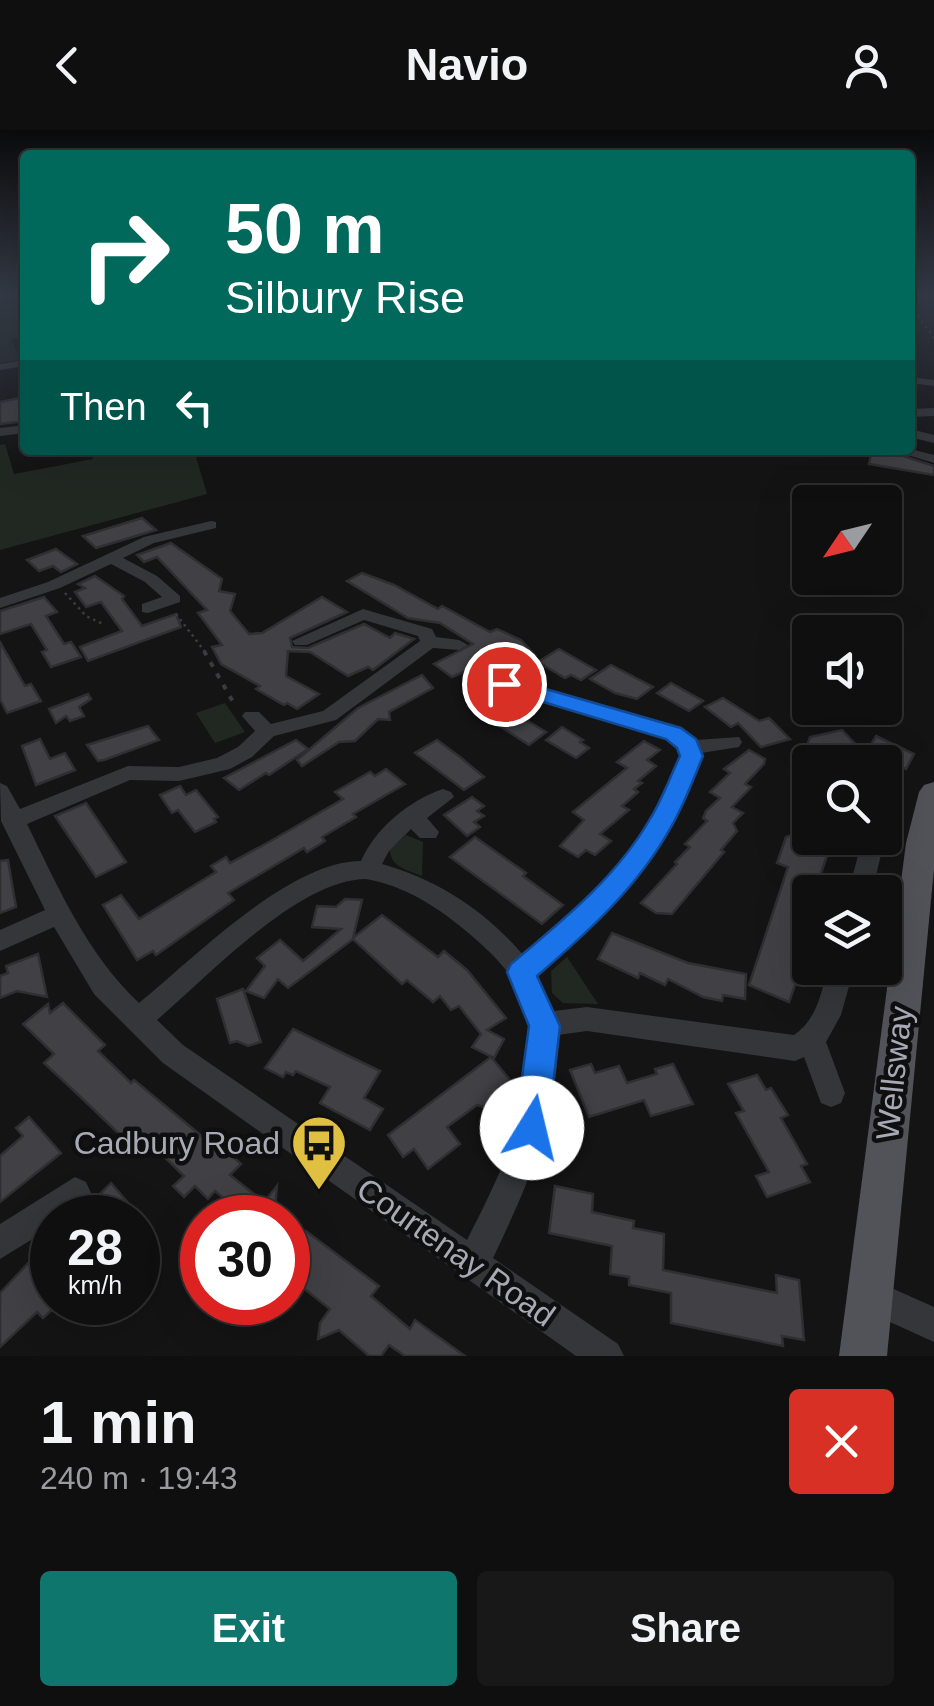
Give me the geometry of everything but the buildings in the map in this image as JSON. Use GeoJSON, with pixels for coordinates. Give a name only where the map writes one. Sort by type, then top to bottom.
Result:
{"type":"FeatureCollection","features":[{"type":"Feature","properties":{"kind":"main road","name":"Wellsway"},"geometry":{"type":"LineString","coordinates":[[863,1356],[920,843],[934,792]]}},
{"type":"Feature","properties":{"kind":"street"},"geometry":{"type":"LineString","coordinates":[[0,603],[54,586],[149,540],[192,534],[211,525]]}},
{"type":"Feature","properties":{"kind":"street"},"geometry":{"type":"LineString","coordinates":[[110,557],[152,579],[178,604]]}},
{"type":"Feature","properties":{"kind":"street"},"geometry":{"type":"LineString","coordinates":[[148,608],[178,604]]}},
{"type":"Feature","properties":{"kind":"street"},"geometry":{"type":"LineString","coordinates":[[301,641],[339,624],[362,608],[426,633],[429,642]]}},
{"type":"Feature","properties":{"kind":"street"},"geometry":{"type":"LineString","coordinates":[[12,821],[128,772],[180,774],[223,764],[245,752],[259,724],[329,716],[429,642],[459,646]]}},
{"type":"Feature","properties":{"kind":"street"},"geometry":{"type":"LineString","coordinates":[[504,684],[553,690],[674,734],[690,748],[691,756],[675,795],[642,850],[594,910],[521,972]]}},
{"type":"Feature","properties":{"kind":"street"},"geometry":{"type":"LineString","coordinates":[[690,748],[732,742]]}},
{"type":"Feature","properties":{"kind":"street","name":"Courtenay Road"},"geometry":{"type":"LineString","coordinates":[[0,791],[58,914],[103,986],[137,1021],[173,1054],[606,1356]]}},
{"type":"Feature","properties":{"kind":"street"},"geometry":{"type":"LineString","coordinates":[[369,868],[380,842],[421,824],[442,798]]}},
{"type":"Feature","properties":{"kind":"street"},"geometry":{"type":"LineString","coordinates":[[137,1021],[305,887],[341,871],[369,868],[443,900],[482,930],[521,972],[544,1026],[532,1128],[501,1208],[472,1264]]}},
{"type":"Feature","properties":{"kind":"street"},"geometry":{"type":"LineString","coordinates":[[0,941],[58,914]]}},
{"type":"Feature","properties":{"kind":"street"},"geometry":{"type":"LineString","coordinates":[[544,1026],[587,1020],[795,1048],[812,1042],[832,1004],[837,985]]}},
{"type":"Feature","properties":{"kind":"street"},"geometry":{"type":"LineString","coordinates":[[812,1042],[831,1093]]}},
{"type":"Feature","properties":{"kind":"street"},"geometry":{"type":"LineString","coordinates":[[0,1243],[74,1193]]}},
{"type":"Feature","properties":{"kind":"street"},"geometry":{"type":"LineString","coordinates":[[869,1295],[934,1325]]}},
{"type":"Feature","properties":{"kind":"path"},"geometry":{"type":"LineString","coordinates":[[54,586],[76,601],[86,616],[103,624]]}},
{"type":"Feature","properties":{"kind":"path"},"geometry":{"type":"LineString","coordinates":[[178,604],[176,614],[210,659],[222,688],[243,716],[259,724]]}},
{"type":"Feature","properties":{"kind":"shaded area"},"geometry":{"type":"Polygon","coordinates":[[[0,354],[18,354],[20,360],[0,363],[0,354]]]}},
{"type":"Feature","properties":{"kind":"shaded area"},"geometry":{"type":"Polygon","coordinates":[[[5,444],[14,474],[93,459],[92,455],[195,455],[207,494],[0,550],[0,445],[5,444]]]}},
{"type":"Feature","properties":{"kind":"shaded area"},"geometry":{"type":"Polygon","coordinates":[[[225,703],[245,732],[215,743],[196,713],[225,703]]]}},
{"type":"Feature","properties":{"kind":"shaded area"},"geometry":{"type":"Polygon","coordinates":[[[406,835],[423,842],[422,876],[400,867],[391,855],[390,849],[406,835]]]}},
{"type":"Feature","properties":{"kind":"shaded area"},"geometry":{"type":"Polygon","coordinates":[[[567,957],[598,1004],[563,1003],[552,993],[551,971],[567,957]]]}},
{"type":"Feature","properties":{"kind":"place","name":"Cadbury Road"},"geometry":{"type":"Point","coordinates":[319,1192]}},
{"type":"Feature","properties":{"kind":"route"},"geometry":{"type":"LineString","coordinates":[[504,684],[674,734],[688,744],[691,756],[661,823],[642,850],[594,910],[521,972],[533,992],[544,1026],[532,1128]]}}]}
